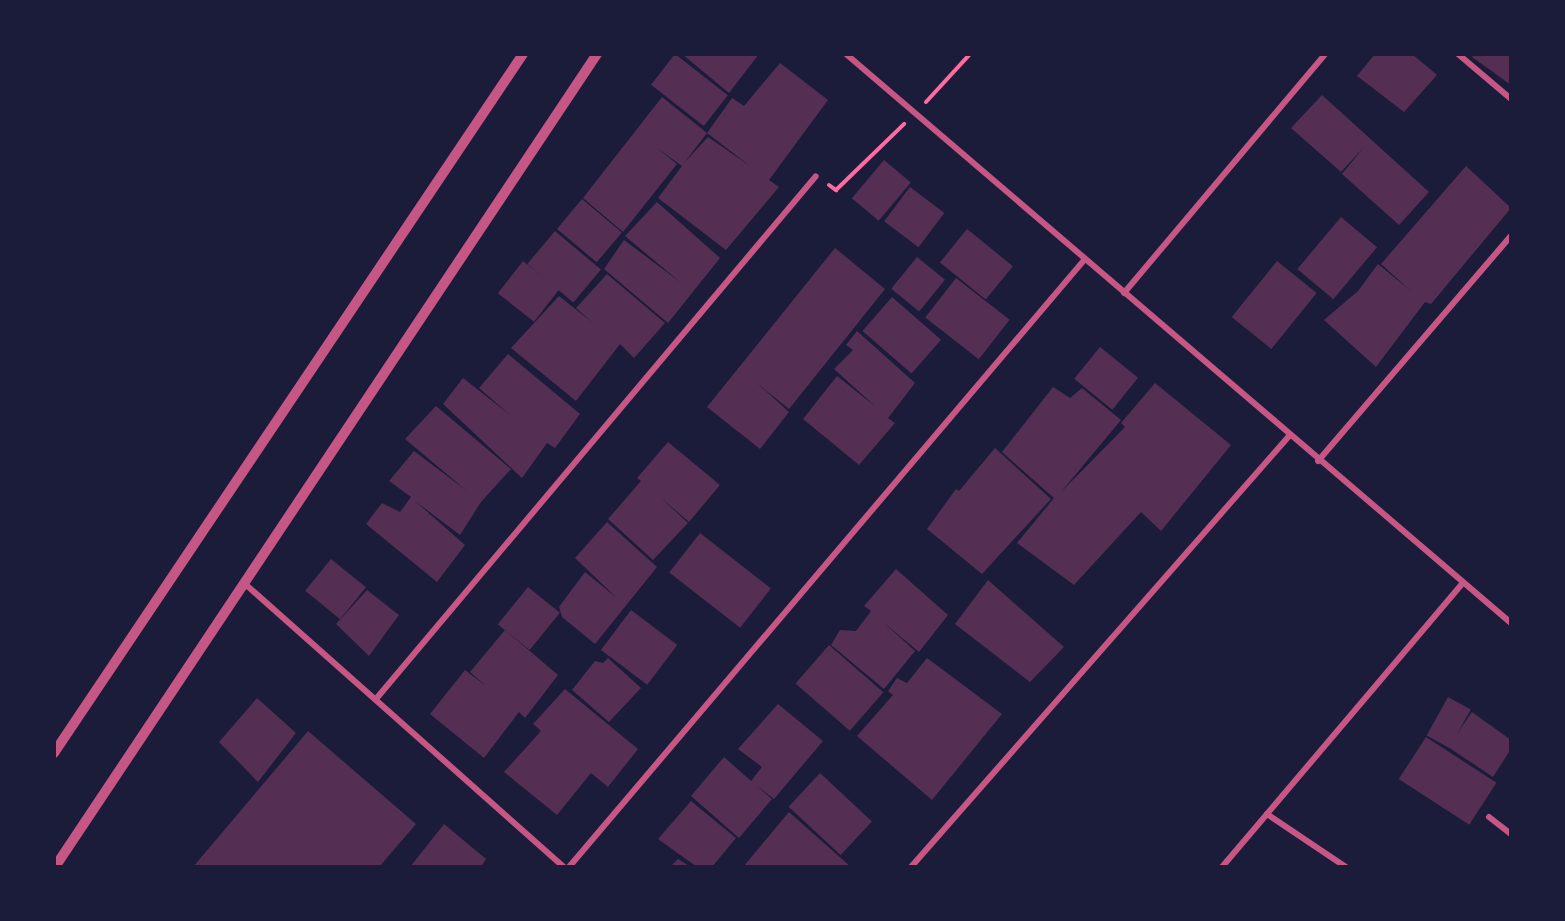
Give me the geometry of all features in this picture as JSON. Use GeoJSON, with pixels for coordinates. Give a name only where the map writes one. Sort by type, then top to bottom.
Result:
{"type":"FeatureCollection","features":[{"type":"Feature","properties":{"kind":"street"},"geometry":{"type":"LineString","coordinates":[[54,753],[523,54]]}},
{"type":"Feature","properties":{"kind":"street"},"geometry":{"type":"LineString","coordinates":[[55,867],[597,54]]}},
{"type":"Feature","properties":{"kind":"street"},"geometry":{"type":"LineString","coordinates":[[846,54],[1318,461],[1511,623]]}},
{"type":"Feature","properties":{"kind":"street"},"geometry":{"type":"LineString","coordinates":[[1124,293],[1325,54]]}},
{"type":"Feature","properties":{"kind":"street"},"geometry":{"type":"LineString","coordinates":[[1458,54],[1511,99]]}},
{"type":"Feature","properties":{"kind":"street"},"geometry":{"type":"LineString","coordinates":[[376,699],[816,176]]}},
{"type":"Feature","properties":{"kind":"street"},"geometry":{"type":"LineString","coordinates":[[1318,461],[1511,236]]}},
{"type":"Feature","properties":{"kind":"street"},"geometry":{"type":"LineString","coordinates":[[243,582],[567,867],[1085,259]]}},
{"type":"Feature","properties":{"kind":"street"},"geometry":{"type":"LineString","coordinates":[[911,867],[1290,435]]}},
{"type":"Feature","properties":{"kind":"street"},"geometry":{"type":"LineString","coordinates":[[1222,867],[1462,584]]}},
{"type":"Feature","properties":{"kind":"street"},"geometry":{"type":"LineString","coordinates":[[1268,813],[1347,867]]}},
{"type":"Feature","properties":{"kind":"street"},"geometry":{"type":"LineString","coordinates":[[1489,817],[1511,834]]}},
{"type":"Feature","properties":{"kind":"path"},"geometry":{"type":"LineString","coordinates":[[816,176],[836,190],[915,114],[970,54]]}},
{"type":"Feature","properties":{"kind":"building"},"geometry":{"type":"Polygon","coordinates":[[[675,54],[728,95],[704,126],[651,85],[675,54]]]}},
{"type":"Feature","properties":{"kind":"building"},"geometry":{"type":"Polygon","coordinates":[[[682,54],[759,54],[729,93],[682,54]]]}},
{"type":"Feature","properties":{"kind":"building"},"geometry":{"type":"Polygon","coordinates":[[[1375,54],[1412,54],[1437,75],[1404,112],[1357,76],[1375,54]]]}},
{"type":"Feature","properties":{"kind":"building"},"geometry":{"type":"Polygon","coordinates":[[[1475,54],[1511,54],[1511,85],[1472,57],[1475,54]]]}},
{"type":"Feature","properties":{"kind":"building"},"geometry":{"type":"Polygon","coordinates":[[[780,63],[828,100],[769,180],[779,187],[726,250],[658,198],[682,166],[657,148],[677,164],[623,232],[583,198],[662,97],[707,133],[732,98],[744,106],[780,63]],[[707,133],[684,163],[708,137],[750,166],[707,133]]]}},
{"type":"Feature","properties":{"kind":"building"},"geometry":{"type":"Polygon","coordinates":[[[1322,95],[1429,192],[1399,225],[1342,174],[1364,147],[1341,172],[1291,128],[1322,95]]]}},
{"type":"Feature","properties":{"kind":"building"},"geometry":{"type":"Polygon","coordinates":[[[884,160],[911,182],[879,221],[852,198],[884,160]]]}},
{"type":"Feature","properties":{"kind":"building"},"geometry":{"type":"Polygon","coordinates":[[[1466,166],[1511,208],[1431,304],[1425,302],[1376,367],[1324,320],[1358,291],[1378,264],[1411,291],[1381,264],[1466,166]]]}},
{"type":"Feature","properties":{"kind":"building"},"geometry":{"type":"Polygon","coordinates":[[[910,187],[944,213],[918,247],[884,221],[910,187]]]}},
{"type":"Feature","properties":{"kind":"building"},"geometry":{"type":"Polygon","coordinates":[[[582,199],[622,232],[597,262],[557,229],[582,199]]]}},
{"type":"Feature","properties":{"kind":"building"},"geometry":{"type":"Polygon","coordinates":[[[657,202],[720,258],[668,323],[604,269],[624,240],[680,282],[625,236],[657,202]]]}},
{"type":"Feature","properties":{"kind":"building"},"geometry":{"type":"Polygon","coordinates":[[[1341,217],[1377,247],[1333,299],[1297,269],[1341,217]]]}},
{"type":"Feature","properties":{"kind":"building"},"geometry":{"type":"Polygon","coordinates":[[[967,229],[1013,266],[986,300],[940,262],[967,229]]]}},
{"type":"Feature","properties":{"kind":"building"},"geometry":{"type":"Polygon","coordinates":[[[555,231],[601,270],[573,303],[527,264],[555,231]]]}},
{"type":"Feature","properties":{"kind":"building"},"geometry":{"type":"Polygon","coordinates":[[[835,248],[885,289],[789,409],[758,384],[789,412],[760,449],[707,407],[835,248]]]}},
{"type":"Feature","properties":{"kind":"building"},"geometry":{"type":"Polygon","coordinates":[[[917,257],[945,280],[919,312],[891,289],[917,257]]]}},
{"type":"Feature","properties":{"kind":"building"},"geometry":{"type":"Polygon","coordinates":[[[523,261],[559,289],[534,322],[498,293],[523,261]]]}},
{"type":"Feature","properties":{"kind":"building"},"geometry":{"type":"Polygon","coordinates":[[[1277,261],[1317,293],[1271,349],[1232,317],[1277,261]]]}},
{"type":"Feature","properties":{"kind":"building"},"geometry":{"type":"Polygon","coordinates":[[[607,274],[665,323],[634,358],[620,344],[576,401],[511,348],[559,296],[593,323],[576,308],[607,274]]]}},
{"type":"Feature","properties":{"kind":"building"},"geometry":{"type":"Polygon","coordinates":[[[956,278],[1010,320],[979,359],[925,317],[956,278]]]}},
{"type":"Feature","properties":{"kind":"building"},"geometry":{"type":"Polygon","coordinates":[[[892,297],[941,340],[912,374],[862,331],[892,297]]]}},
{"type":"Feature","properties":{"kind":"building"},"geometry":{"type":"Polygon","coordinates":[[[857,331],[915,383],[888,418],[895,423],[859,465],[803,419],[837,376],[876,407],[834,369],[853,350],[846,345],[857,331]]]}},
{"type":"Feature","properties":{"kind":"building"},"geometry":{"type":"Polygon","coordinates":[[[1100,347],[1138,378],[1112,410],[1074,379],[1100,347]]]}},
{"type":"Feature","properties":{"kind":"building"},"geometry":{"type":"Polygon","coordinates":[[[508,354],[580,414],[555,448],[547,443],[522,478],[443,404],[463,378],[510,415],[479,388],[508,354]]]}},
{"type":"Feature","properties":{"kind":"building"},"geometry":{"type":"Polygon","coordinates":[[[1155,383],[1231,445],[1161,531],[1141,512],[1074,585],[1017,543],[1054,498],[1002,452],[1053,387],[1070,398],[1082,388],[1121,420],[1061,492],[1125,427],[1121,423],[1155,383]]]}},
{"type":"Feature","properties":{"kind":"building"},"geometry":{"type":"Polygon","coordinates":[[[436,406],[511,469],[481,502],[460,535],[415,501],[465,545],[437,582],[366,524],[382,503],[400,512],[411,497],[389,481],[414,451],[467,491],[405,439],[436,406]]]}},
{"type":"Feature","properties":{"kind":"building"},"geometry":{"type":"Polygon","coordinates":[[[668,442],[720,485],[689,522],[660,497],[688,523],[653,560],[608,519],[641,481],[637,478],[668,442]]]}},
{"type":"Feature","properties":{"kind":"building"},"geometry":{"type":"Polygon","coordinates":[[[995,448],[1051,499],[982,574],[927,529],[956,489],[959,491],[995,448]]]}},
{"type":"Feature","properties":{"kind":"building"},"geometry":{"type":"Polygon","coordinates":[[[607,522],[657,567],[595,644],[562,617],[559,607],[585,572],[617,598],[575,558],[607,522]]]}},
{"type":"Feature","properties":{"kind":"building"},"geometry":{"type":"Polygon","coordinates":[[[700,533],[771,588],[740,628],[669,572],[700,533]]]}},
{"type":"Feature","properties":{"kind":"building"},"geometry":{"type":"Polygon","coordinates":[[[331,559],[366,587],[340,619],[305,591],[331,559]]]}},
{"type":"Feature","properties":{"kind":"building"},"geometry":{"type":"Polygon","coordinates":[[[896,569],[948,615],[919,652],[883,622],[915,651],[884,689],[831,645],[840,630],[856,631],[871,611],[864,606],[896,569]]]}},
{"type":"Feature","properties":{"kind":"building"},"geometry":{"type":"Polygon","coordinates":[[[988,580],[1064,647],[1030,682],[955,624],[988,580]]]}},
{"type":"Feature","properties":{"kind":"building"},"geometry":{"type":"Polygon","coordinates":[[[528,587],[560,613],[530,650],[498,624],[528,587]]]}},
{"type":"Feature","properties":{"kind":"building"},"geometry":{"type":"Polygon","coordinates":[[[367,590],[399,615],[369,656],[336,624],[367,590]]]}},
{"type":"Feature","properties":{"kind":"building"},"geometry":{"type":"Polygon","coordinates":[[[631,610],[677,645],[647,685],[601,650],[631,610]]]}},
{"type":"Feature","properties":{"kind":"building"},"geometry":{"type":"Polygon","coordinates":[[[505,630],[558,675],[525,718],[519,712],[484,758],[430,714],[465,670],[486,686],[470,672],[505,630]]]}},
{"type":"Feature","properties":{"kind":"building"},"geometry":{"type":"Polygon","coordinates":[[[829,645],[883,692],[850,731],[796,683],[829,645]]]}},
{"type":"Feature","properties":{"kind":"building"},"geometry":{"type":"Polygon","coordinates":[[[608,658],[641,688],[609,722],[572,690],[595,661],[603,663],[608,658]]]}},
{"type":"Feature","properties":{"kind":"building"},"geometry":{"type":"Polygon","coordinates":[[[927,658],[1002,714],[932,800],[857,736],[893,695],[888,691],[897,678],[907,683],[927,658]]]}},
{"type":"Feature","properties":{"kind":"building"},"geometry":{"type":"Polygon","coordinates":[[[565,689],[638,749],[608,787],[591,773],[557,815],[504,772],[541,731],[533,724],[565,689]]]}},
{"type":"Feature","properties":{"kind":"building"},"geometry":{"type":"Polygon","coordinates":[[[1448,697],[1471,710],[1449,748],[1427,735],[1448,697]]]}},
{"type":"Feature","properties":{"kind":"building"},"geometry":{"type":"Polygon","coordinates":[[[257,698],[296,733],[258,782],[219,742],[257,698]]]}},
{"type":"Feature","properties":{"kind":"building"},"geometry":{"type":"Polygon","coordinates":[[[778,704],[823,741],[774,799],[756,785],[772,799],[739,838],[691,796],[724,757],[751,781],[762,767],[738,749],[778,704]]]}},
{"type":"Feature","properties":{"kind":"building"},"geometry":{"type":"Polygon","coordinates":[[[1472,712],[1511,740],[1511,749],[1493,777],[1448,747],[1472,712]]]}},
{"type":"Feature","properties":{"kind":"building"},"geometry":{"type":"Polygon","coordinates":[[[308,731],[416,824],[379,867],[193,867],[308,731]]]}},
{"type":"Feature","properties":{"kind":"building"},"geometry":{"type":"Polygon","coordinates":[[[1426,737],[1496,783],[1469,825],[1399,779],[1426,737]]]}},
{"type":"Feature","properties":{"kind":"building"},"geometry":{"type":"Polygon","coordinates":[[[820,773],[872,821],[841,855],[789,807],[820,773]]]}},
{"type":"Feature","properties":{"kind":"building"},"geometry":{"type":"Polygon","coordinates":[[[691,801],[736,838],[712,867],[697,867],[658,839],[691,801]]]}},
{"type":"Feature","properties":{"kind":"building"},"geometry":{"type":"Polygon","coordinates":[[[789,812],[851,867],[743,867],[789,812]]]}},
{"type":"Feature","properties":{"kind":"building"},"geometry":{"type":"Polygon","coordinates":[[[444,824],[486,859],[481,867],[410,867],[444,824]]]}},
{"type":"Feature","properties":{"kind":"building"},"geometry":{"type":"Polygon","coordinates":[[[678,859],[691,867],[670,867],[678,859]]]}}]}
